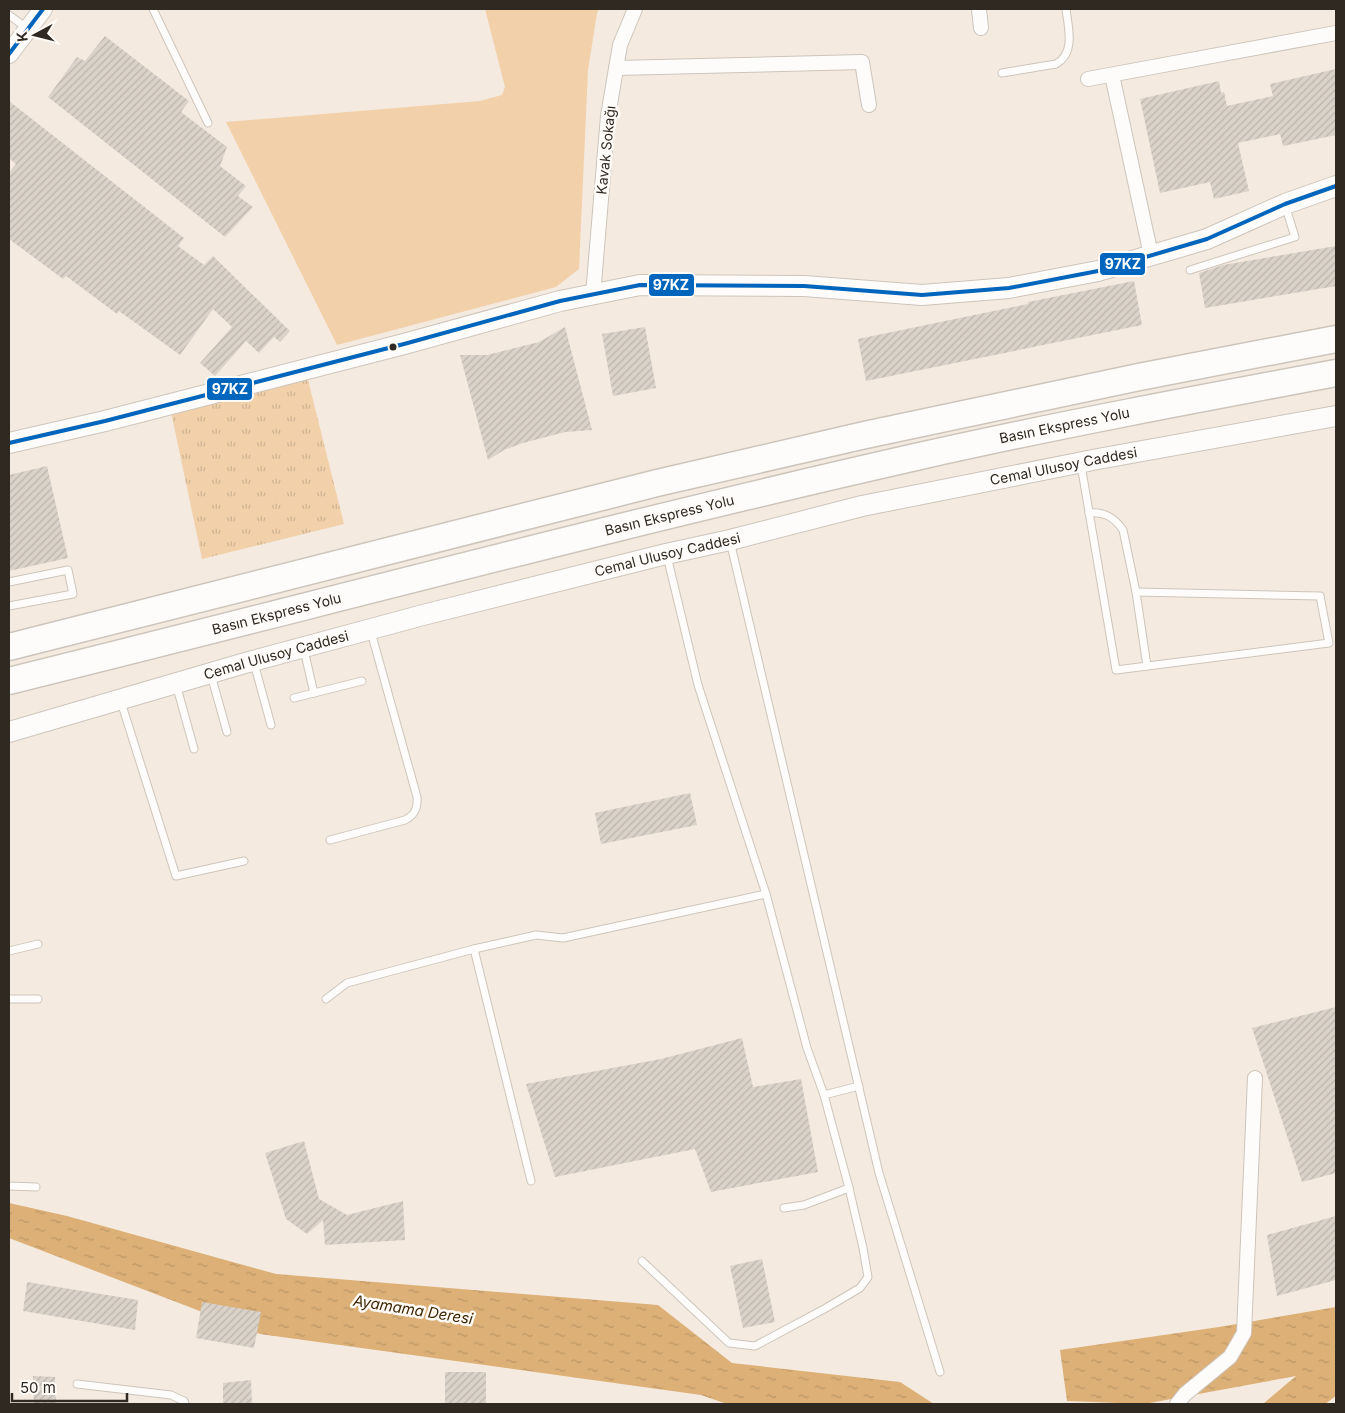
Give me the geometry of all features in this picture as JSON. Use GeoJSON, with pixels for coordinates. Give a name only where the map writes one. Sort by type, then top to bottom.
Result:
{"type":"FeatureCollection","features":[{"type":"Feature","properties":{"kind":"highway"},"geometry":{"type":"LineString","coordinates":[[9,647],[658,483],[865,435],[1138,377],[1336,339]]}},
{"type":"Feature","properties":{"kind":"highway","name":"Basın Ekspress Yolu"},"geometry":{"type":"LineString","coordinates":[[9,681],[585,536],[918,457],[1182,402],[1336,373]]}},
{"type":"Feature","properties":{"kind":"highway"},"geometry":{"type":"LineString","coordinates":[[9,630],[184,592],[217,594]]}},
{"type":"Feature","properties":{"kind":"highway"},"geometry":{"type":"LineString","coordinates":[[9,699],[75,681],[108,669],[158,644]]}},
{"type":"Feature","properties":{"kind":"main road"},"geometry":{"type":"LineString","coordinates":[[9,443],[125,416],[404,344],[560,301],[640,285],[804,286],[922,294],[1008,288],[1098,271],[1206,239],[1285,204],[1336,186]]}},
{"type":"Feature","properties":{"kind":"main road","name":"Cemal Ulusoy Caddesi"},"geometry":{"type":"LineString","coordinates":[[9,732],[210,673],[370,629],[862,506],[1080,463],[1336,416]]}},
{"type":"Feature","properties":{"kind":"street"},"geometry":{"type":"LineString","coordinates":[[9,54],[43,9]]}},
{"type":"Feature","properties":{"kind":"street","name":"Kavak Sokağı"},"geometry":{"type":"LineString","coordinates":[[593,295],[608,116],[620,45],[635,9]]}},
{"type":"Feature","properties":{"kind":"street"},"geometry":{"type":"LineString","coordinates":[[979,9],[980,28]]}},
{"type":"Feature","properties":{"kind":"street"},"geometry":{"type":"LineString","coordinates":[[1088,79],[1336,33]]}},
{"type":"Feature","properties":{"kind":"street"},"geometry":{"type":"LineString","coordinates":[[616,68],[862,62],[869,105]]}},
{"type":"Feature","properties":{"kind":"street"},"geometry":{"type":"LineString","coordinates":[[1112,75],[1151,255]]}},
{"type":"Feature","properties":{"kind":"street"},"geometry":{"type":"LineString","coordinates":[[1177,1404],[1185,1394],[1230,1357],[1244,1332],[1254,1078]]}},
{"type":"Feature","properties":{"kind":"lane"},"geometry":{"type":"LineString","coordinates":[[152,9],[208,123]]}},
{"type":"Feature","properties":{"kind":"lane"},"geometry":{"type":"LineString","coordinates":[[1002,73],[1056,64],[1064,59],[1069,44],[1066,9]]}},
{"type":"Feature","properties":{"kind":"lane"},"geometry":{"type":"LineString","coordinates":[[9,15],[28,29]]}},
{"type":"Feature","properties":{"kind":"lane"},"geometry":{"type":"LineString","coordinates":[[1190,270],[1295,237],[1285,204]]}},
{"type":"Feature","properties":{"kind":"lane"},"geometry":{"type":"LineString","coordinates":[[1080,463],[1116,670],[1330,643],[1320,596],[1136,592]]}},
{"type":"Feature","properties":{"kind":"lane"},"geometry":{"type":"LineString","coordinates":[[1089,513],[1107,514],[1123,530],[1136,592],[1147,666]]}},
{"type":"Feature","properties":{"kind":"lane"},"geometry":{"type":"LineString","coordinates":[[730,540],[879,1173],[940,1372]]}},
{"type":"Feature","properties":{"kind":"lane"},"geometry":{"type":"LineString","coordinates":[[642,1261],[729,1343],[755,1346],[860,1288],[868,1277],[849,1188],[824,1095],[807,1048],[766,894],[698,685],[666,554]]}},
{"type":"Feature","properties":{"kind":"lane"},"geometry":{"type":"LineString","coordinates":[[9,582],[68,570],[73,594],[9,606]]}},
{"type":"Feature","properties":{"kind":"lane"},"geometry":{"type":"LineString","coordinates":[[330,840],[405,820],[414,814],[416,809],[417,797],[370,629]]}},
{"type":"Feature","properties":{"kind":"lane"},"geometry":{"type":"LineString","coordinates":[[303,648],[314,693]]}},
{"type":"Feature","properties":{"kind":"lane"},"geometry":{"type":"LineString","coordinates":[[254,661],[271,725]]}},
{"type":"Feature","properties":{"kind":"lane"},"geometry":{"type":"LineString","coordinates":[[210,673],[226,732]]}},
{"type":"Feature","properties":{"kind":"lane"},"geometry":{"type":"LineString","coordinates":[[294,698],[362,681]]}},
{"type":"Feature","properties":{"kind":"lane"},"geometry":{"type":"LineString","coordinates":[[176,683],[194,749]]}},
{"type":"Feature","properties":{"kind":"lane"},"geometry":{"type":"LineString","coordinates":[[120,699],[176,876],[244,861]]}},
{"type":"Feature","properties":{"kind":"lane"},"geometry":{"type":"LineString","coordinates":[[326,998],[347,983],[474,949],[536,935],[563,938],[766,894]]}},
{"type":"Feature","properties":{"kind":"lane"},"geometry":{"type":"LineString","coordinates":[[9,951],[38,944]]}},
{"type":"Feature","properties":{"kind":"lane"},"geometry":{"type":"LineString","coordinates":[[474,949],[531,1181]]}},
{"type":"Feature","properties":{"kind":"lane"},"geometry":{"type":"LineString","coordinates":[[9,999],[38,999]]}},
{"type":"Feature","properties":{"kind":"lane"},"geometry":{"type":"LineString","coordinates":[[824,1095],[859,1086]]}},
{"type":"Feature","properties":{"kind":"lane"},"geometry":{"type":"LineString","coordinates":[[9,1186],[36,1188]]}},
{"type":"Feature","properties":{"kind":"lane"},"geometry":{"type":"LineString","coordinates":[[784,1208],[804,1205],[849,1188]]}},
{"type":"Feature","properties":{"kind":"lane"},"geometry":{"type":"LineString","coordinates":[[77,1384],[171,1394],[184,1401],[185,1404]]}},
{"type":"Feature","properties":{"kind":"green space"},"geometry":{"type":"Polygon","coordinates":[[[485,9],[599,9],[588,70],[579,269],[556,287],[337,345],[226,122],[480,101],[502,95],[505,87],[485,9]]]}},
{"type":"Feature","properties":{"kind":"green space"},"geometry":{"type":"Polygon","coordinates":[[[307,376],[344,524],[202,559],[171,412],[307,376]]]}},
{"type":"Feature","properties":{"kind":"water","name":"Ayamama Deresi"},"geometry":{"type":"Polygon","coordinates":[[[9,1203],[67,1216],[276,1274],[658,1305],[732,1363],[900,1382],[934,1404],[727,1404],[701,1395],[260,1334],[9,1238],[9,1203]]]}},
{"type":"Feature","properties":{"kind":"water"},"geometry":{"type":"Polygon","coordinates":[[[1336,1307],[1336,1396],[1325,1404],[1263,1404],[1296,1376],[1144,1404],[1067,1401],[1060,1350],[1219,1327],[1336,1307]]]}},
{"type":"Feature","properties":{"kind":"building"},"geometry":{"type":"Polygon","coordinates":[[[105,36],[189,101],[181,112],[227,147],[220,166],[246,186],[238,196],[253,207],[225,237],[48,97],[77,57],[85,61],[105,36]]]}},
{"type":"Feature","properties":{"kind":"building"},"geometry":{"type":"Polygon","coordinates":[[[1336,69],[1336,135],[1283,146],[1280,134],[1238,143],[1249,191],[1214,199],[1210,182],[1160,193],[1140,99],[1219,81],[1221,93],[1224,92],[1227,106],[1273,96],[1270,84],[1336,69]]]}},
{"type":"Feature","properties":{"kind":"building"},"geometry":{"type":"Polygon","coordinates":[[[9,101],[184,238],[178,246],[204,265],[213,256],[290,331],[280,342],[274,337],[259,353],[246,341],[215,376],[200,363],[232,327],[213,309],[180,355],[119,311],[117,314],[66,276],[63,279],[9,239],[9,173],[16,164],[9,158],[9,101]]]}},
{"type":"Feature","properties":{"kind":"building"},"geometry":{"type":"Polygon","coordinates":[[[1336,246],[1336,286],[1205,308],[1199,273],[1223,265],[1336,246]]]}},
{"type":"Feature","properties":{"kind":"building"},"geometry":{"type":"Polygon","coordinates":[[[1134,281],[1142,325],[866,381],[858,339],[1134,281]]]}},
{"type":"Feature","properties":{"kind":"building"},"geometry":{"type":"Polygon","coordinates":[[[565,327],[592,430],[565,432],[523,443],[504,450],[488,460],[460,355],[487,355],[539,342],[565,327]]]}},
{"type":"Feature","properties":{"kind":"building"},"geometry":{"type":"Polygon","coordinates":[[[645,327],[656,388],[613,396],[602,334],[645,327]]]}},
{"type":"Feature","properties":{"kind":"building"},"geometry":{"type":"Polygon","coordinates":[[[47,466],[68,558],[9,571],[9,475],[47,466]]]}},
{"type":"Feature","properties":{"kind":"building"},"geometry":{"type":"Polygon","coordinates":[[[690,793],[697,825],[601,844],[595,813],[690,793]]]}},
{"type":"Feature","properties":{"kind":"building"},"geometry":{"type":"Polygon","coordinates":[[[1336,1007],[1336,1173],[1302,1182],[1252,1028],[1336,1007]]]}},
{"type":"Feature","properties":{"kind":"building"},"geometry":{"type":"Polygon","coordinates":[[[742,1038],[753,1087],[801,1079],[818,1172],[711,1192],[695,1149],[555,1177],[526,1084],[661,1059],[742,1038]]]}},
{"type":"Feature","properties":{"kind":"building"},"geometry":{"type":"Polygon","coordinates":[[[304,1141],[319,1199],[347,1215],[403,1201],[405,1240],[325,1245],[323,1220],[307,1234],[286,1219],[265,1153],[304,1141]]]}},
{"type":"Feature","properties":{"kind":"building"},"geometry":{"type":"Polygon","coordinates":[[[1336,1216],[1336,1280],[1277,1296],[1267,1235],[1336,1216]]]}},
{"type":"Feature","properties":{"kind":"building"},"geometry":{"type":"Polygon","coordinates":[[[762,1259],[775,1322],[743,1328],[730,1266],[762,1259]]]}},
{"type":"Feature","properties":{"kind":"building"},"geometry":{"type":"Polygon","coordinates":[[[27,1282],[138,1300],[135,1330],[23,1311],[27,1282]]]}},
{"type":"Feature","properties":{"kind":"building"},"geometry":{"type":"Polygon","coordinates":[[[202,1302],[261,1312],[254,1348],[196,1338],[202,1302]]]}},
{"type":"Feature","properties":{"kind":"building"},"geometry":{"type":"Polygon","coordinates":[[[445,1372],[486,1372],[486,1404],[445,1404],[445,1372]]]}},
{"type":"Feature","properties":{"kind":"building"},"geometry":{"type":"Polygon","coordinates":[[[33,1376],[55,1377],[56,1404],[34,1404],[33,1376]]]}},
{"type":"Feature","properties":{"kind":"building"},"geometry":{"type":"Polygon","coordinates":[[[251,1380],[252,1404],[223,1404],[223,1383],[251,1380]]]}},
{"type":"Feature","properties":{"kind":"transit line","name":"97KZ"},"geometry":{"type":"LineString","coordinates":[[9,54],[43,9]]}},
{"type":"Feature","properties":{"kind":"transit line","name":"97KZ"},"geometry":{"type":"LineString","coordinates":[[9,443],[105,421],[404,344],[560,301],[640,285],[804,286],[922,295],[1009,288],[1098,271],[1207,239],[1285,204],[1336,186]]}}]}
